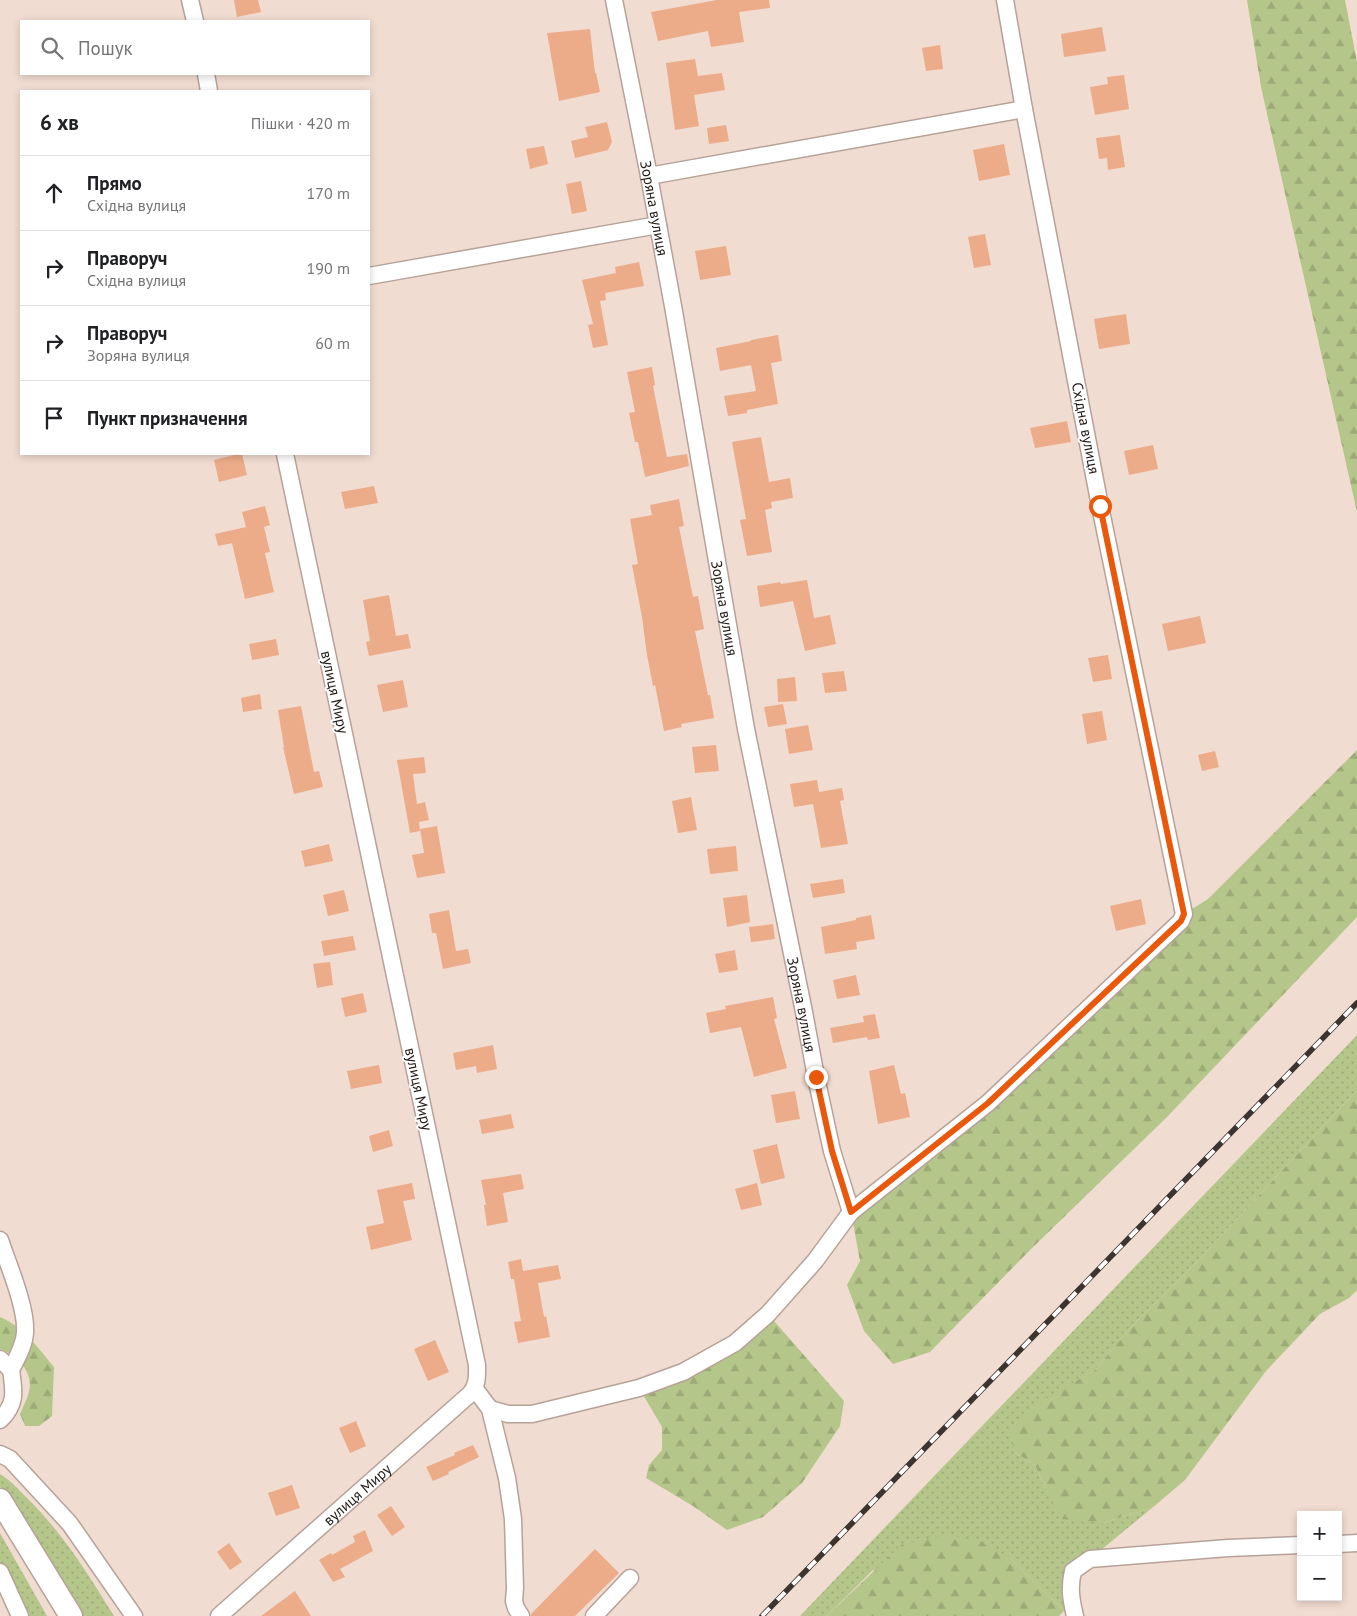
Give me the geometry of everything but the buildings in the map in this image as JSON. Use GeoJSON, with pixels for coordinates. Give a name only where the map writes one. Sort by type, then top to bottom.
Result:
{"type":"FeatureCollection","features":[{"type":"Feature","properties":{"kind":"main road"},"geometry":{"type":"LineString","coordinates":[[0,1500],[71,1616]]}},
{"type":"Feature","properties":{"kind":"street"},"geometry":{"type":"LineString","coordinates":[[190,0],[195,20]]}},
{"type":"Feature","properties":{"kind":"street","name":"Зоряна вулиця"},"geometry":{"type":"LineString","coordinates":[[614,0],[649,176],[709,506],[746,729],[832,1151],[851,1212]]}},
{"type":"Feature","properties":{"kind":"street","name":"Східна вулиця"},"geometry":{"type":"LineString","coordinates":[[851,1212],[988,1103],[1181,921],[1184,914],[1100,506],[1005,0]]}},
{"type":"Feature","properties":{"kind":"street"},"geometry":{"type":"LineString","coordinates":[[206,75],[209,90]]}},
{"type":"Feature","properties":{"kind":"street"},"geometry":{"type":"LineString","coordinates":[[649,176],[1024,109]]}},
{"type":"Feature","properties":{"kind":"street"},"geometry":{"type":"LineString","coordinates":[[370,276],[658,225]]}},
{"type":"Feature","properties":{"kind":"street","name":"вулиця Миру"},"geometry":{"type":"LineString","coordinates":[[219,1616],[475,1389],[478,1379],[477,1365],[285,455]]}},
{"type":"Feature","properties":{"kind":"street"},"geometry":{"type":"LineString","coordinates":[[490,1409],[508,1414],[532,1414],[639,1388],[683,1372],[735,1343],[768,1314],[815,1261],[851,1212]]}},
{"type":"Feature","properties":{"kind":"street"},"geometry":{"type":"LineString","coordinates":[[0,1240],[24,1310],[26,1333],[22,1346],[6,1365],[15,1392],[10,1411],[0,1420]]}},
{"type":"Feature","properties":{"kind":"street"},"geometry":{"type":"LineString","coordinates":[[475,1389],[490,1409],[508,1478],[513,1519],[514,1601],[521,1616]]}},
{"type":"Feature","properties":{"kind":"street"},"geometry":{"type":"LineString","coordinates":[[0,1454],[10,1459],[70,1524],[134,1616]]}},
{"type":"Feature","properties":{"kind":"street"},"geometry":{"type":"LineString","coordinates":[[1342,1544],[1357,1543]]}},
{"type":"Feature","properties":{"kind":"street"},"geometry":{"type":"LineString","coordinates":[[1075,1616],[1071,1600],[1070,1583],[1073,1571],[1090,1559],[1228,1548],[1297,1545]]}},
{"type":"Feature","properties":{"kind":"street"},"geometry":{"type":"LineString","coordinates":[[0,1572],[20,1616]]}},
{"type":"Feature","properties":{"kind":"street"},"geometry":{"type":"LineString","coordinates":[[594,1616],[630,1578]]}},
{"type":"Feature","properties":{"kind":"green space"},"geometry":{"type":"Polygon","coordinates":[[[1247,0],[1345,0],[1357,62],[1357,512],[1261,87],[1247,0]]]}},
{"type":"Feature","properties":{"kind":"green space"},"geometry":{"type":"Polygon","coordinates":[[[1357,750],[1357,917],[1167,1117],[1031,1249],[930,1352],[893,1364],[864,1331],[847,1285],[860,1261],[851,1212],[988,1103],[1184,914],[1208,899],[1357,750]]]}},
{"type":"Feature","properties":{"kind":"green space"},"geometry":{"type":"Polygon","coordinates":[[[1357,1035],[1357,1090],[1195,1264],[1132,1326],[1095,1370],[1072,1384],[1014,1452],[1035,1465],[1045,1488],[1102,1523],[1152,1508],[1073,1571],[1071,1600],[1064,1611],[1010,1558],[873,1570],[827,1616],[800,1616],[1357,1035]]]}},
{"type":"Feature","properties":{"kind":"green space"},"geometry":{"type":"Polygon","coordinates":[[[1357,1090],[1357,1290],[1349,1298],[1320,1314],[1266,1371],[1185,1480],[1152,1508],[1102,1523],[1062,1519],[1035,1465],[1014,1452],[1011,1433],[1035,1405],[1095,1370],[1132,1326],[1195,1264],[1357,1090]]]}},
{"type":"Feature","properties":{"kind":"green space"},"geometry":{"type":"Polygon","coordinates":[[[768,1314],[844,1401],[840,1426],[802,1483],[763,1517],[727,1530],[693,1506],[646,1478],[649,1465],[662,1450],[662,1427],[639,1388],[683,1372],[768,1314]]]}},
{"type":"Feature","properties":{"kind":"green space"},"geometry":{"type":"Polygon","coordinates":[[[0,1317],[9,1321],[23,1332],[54,1367],[52,1416],[39,1426],[25,1426],[20,1414],[29,1392],[29,1378],[27,1371],[18,1360],[0,1349],[0,1317]]]}},
{"type":"Feature","properties":{"kind":"green space"},"geometry":{"type":"Polygon","coordinates":[[[0,1474],[17,1488],[51,1524],[84,1569],[114,1616],[79,1616],[0,1486],[0,1474]]]}},
{"type":"Feature","properties":{"kind":"green space"},"geometry":{"type":"Polygon","coordinates":[[[0,1533],[47,1616],[20,1616],[0,1572],[0,1533]]]}},
{"type":"Feature","properties":{"kind":"green space"},"geometry":{"type":"Polygon","coordinates":[[[946,1535],[981,1542],[1010,1558],[1064,1611],[1059,1616],[827,1616],[901,1545],[946,1535]]]}},
{"type":"Feature","properties":{"kind":"railway"},"geometry":{"type":"LineString","coordinates":[[762,1616],[1357,1003]]}},
{"type":"Feature","properties":{"kind":"route"},"geometry":{"type":"LineString","coordinates":[[816,1077],[832,1151],[851,1212],[988,1103],[1181,921],[1184,914],[1182,902],[1100,506]]}}]}
